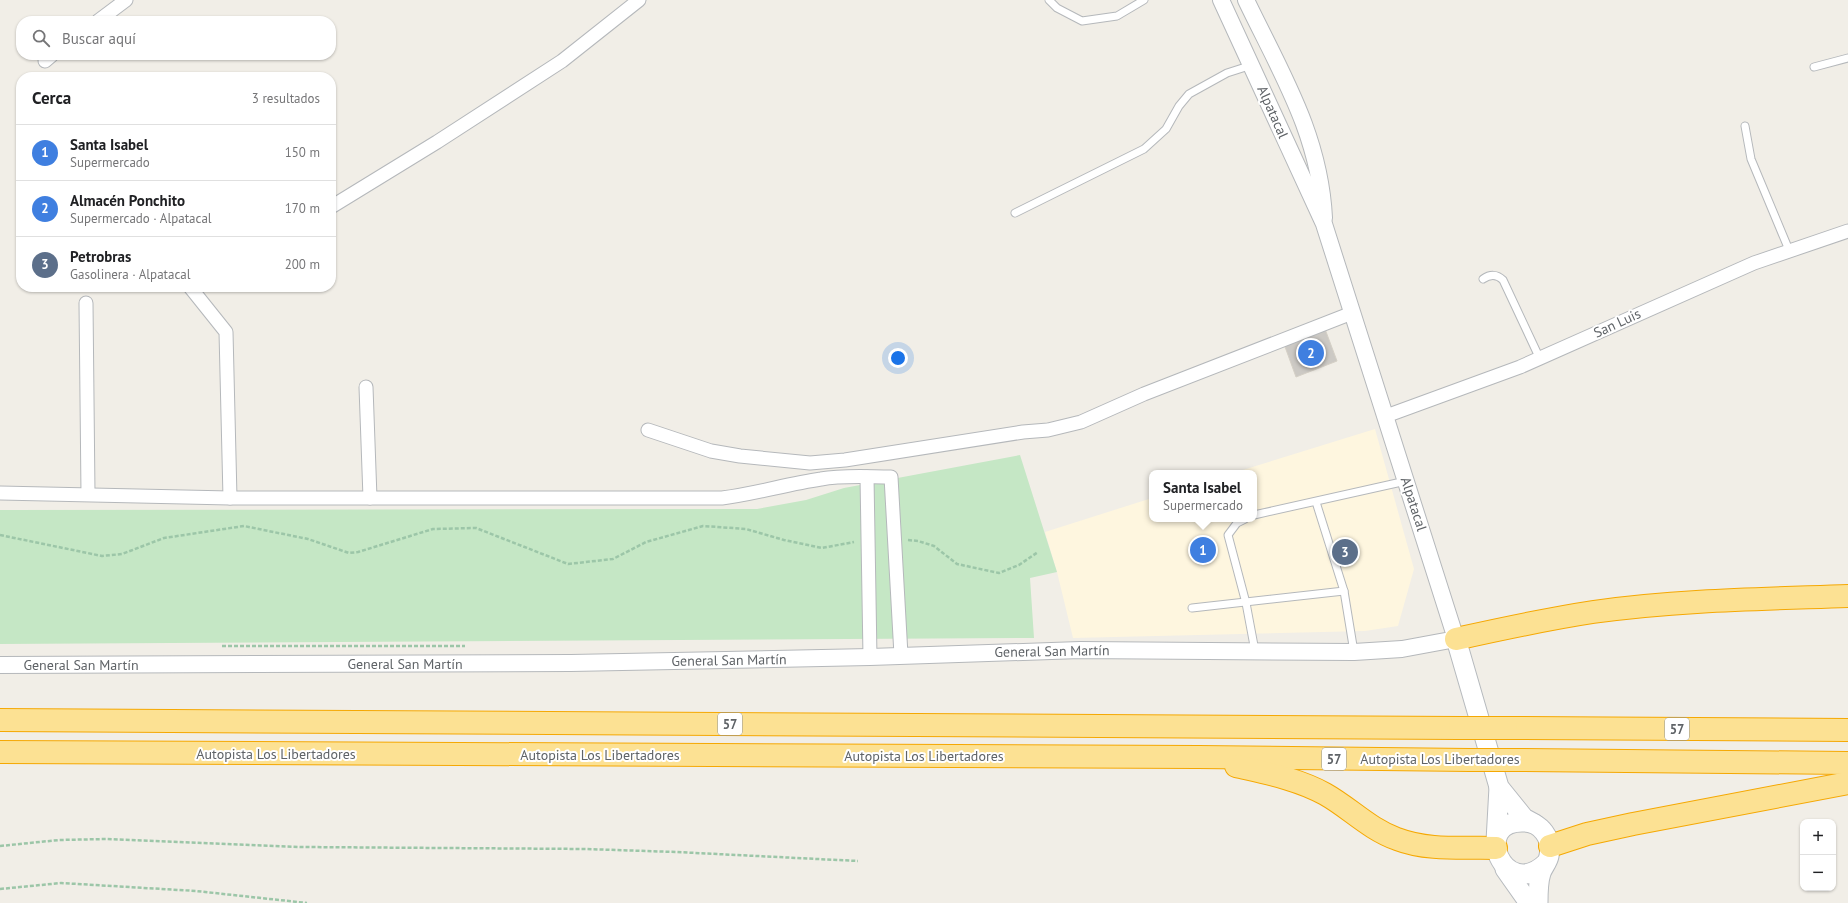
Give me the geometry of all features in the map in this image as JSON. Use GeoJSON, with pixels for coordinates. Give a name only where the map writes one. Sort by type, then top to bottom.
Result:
{"type":"FeatureCollection","features":[{"type":"Feature","properties":{"kind":"highway"},"geometry":{"type":"LineString","coordinates":[[1456,639],[1549,619],[1629,608],[1723,600],[1848,596]]}},
{"type":"Feature","properties":{"kind":"highway","name":"57"},"geometry":{"type":"LineString","coordinates":[[0,720],[1848,730]]}},
{"type":"Feature","properties":{"kind":"highway","name":"Autopista Los Libertadores"},"geometry":{"type":"LineString","coordinates":[[0,752],[1198,757],[1848,763]]}},
{"type":"Feature","properties":{"kind":"highway"},"geometry":{"type":"LineString","coordinates":[[1198,757],[1280,777],[1306,785],[1337,801],[1372,827],[1397,840],[1427,847],[1498,854]]}},
{"type":"Feature","properties":{"kind":"highway"},"geometry":{"type":"LineString","coordinates":[[1548,855],[1565,840],[1610,829],[1848,783]]}},
{"type":"Feature","properties":{"kind":"main road","name":"Alpatacal"},"geometry":{"type":"LineString","coordinates":[[1456,639],[1499,787],[1498,854]]}},
{"type":"Feature","properties":{"kind":"main road","name":"Alpatacal"},"geometry":{"type":"LineString","coordinates":[[1499,787],[1524,818],[1536,825],[1546,834],[1548,855]]}},
{"type":"Feature","properties":{"kind":"main road"},"geometry":{"type":"LineString","coordinates":[[1529,903],[1498,854],[1502,830],[1522,821],[1536,825]]}},
{"type":"Feature","properties":{"kind":"main road"},"geometry":{"type":"LineString","coordinates":[[1498,854],[1518,876],[1534,874],[1548,855]]}},
{"type":"Feature","properties":{"kind":"main road"},"geometry":{"type":"LineString","coordinates":[[1538,903],[1538,888],[1541,872],[1548,855]]}},
{"type":"Feature","properties":{"kind":"street"},"geometry":{"type":"LineString","coordinates":[[105,16],[126,0]]}},
{"type":"Feature","properties":{"kind":"street"},"geometry":{"type":"LineString","coordinates":[[336,204],[437,142],[562,61],[639,0]]}},
{"type":"Feature","properties":{"kind":"street","name":"Alpatacal"},"geometry":{"type":"LineString","coordinates":[[1221,0],[1324,224],[1456,639]]}},
{"type":"Feature","properties":{"kind":"street","name":"Alpatacal"},"geometry":{"type":"LineString","coordinates":[[1246,0],[1304,119],[1320,175],[1324,224]]}},
{"type":"Feature","properties":{"kind":"street"},"geometry":{"type":"LineString","coordinates":[[1281,130],[1292,130],[1304,119]]}},
{"type":"Feature","properties":{"kind":"street","name":"San Luis"},"geometry":{"type":"LineString","coordinates":[[1386,416],[1485,381],[1540,359],[1720,276],[1789,250],[1848,231]]}},
{"type":"Feature","properties":{"kind":"street"},"geometry":{"type":"LineString","coordinates":[[194,292],[226,332],[230,498]]}},
{"type":"Feature","properties":{"kind":"street"},"geometry":{"type":"LineString","coordinates":[[86,303],[88,494]]}},
{"type":"Feature","properties":{"kind":"street"},"geometry":{"type":"LineString","coordinates":[[648,430],[711,450],[740,456],[810,463],[845,460],[1023,432],[1048,430],[1081,422],[1144,394],[1352,313]]}},
{"type":"Feature","properties":{"kind":"street"},"geometry":{"type":"LineString","coordinates":[[366,387],[370,498]]}},
{"type":"Feature","properties":{"kind":"street"},"geometry":{"type":"LineString","coordinates":[[867,477],[870,657]]}},
{"type":"Feature","properties":{"kind":"street"},"geometry":{"type":"LineString","coordinates":[[0,493],[230,498],[722,498],[751,494],[779,486],[821,478],[891,477],[901,656]]}},
{"type":"Feature","properties":{"kind":"street","name":"General San Martín"},"geometry":{"type":"LineString","coordinates":[[0,664],[370,665],[870,657],[1080,650],[1354,652],[1402,649],[1456,639]]}},
{"type":"Feature","properties":{"kind":"lane"},"geometry":{"type":"LineString","coordinates":[[1049,0],[1057,8],[1082,21],[1117,16],[1144,0]]}},
{"type":"Feature","properties":{"kind":"lane"},"geometry":{"type":"LineString","coordinates":[[1814,67],[1848,58]]}},
{"type":"Feature","properties":{"kind":"lane"},"geometry":{"type":"LineString","coordinates":[[1016,213],[1144,149],[1166,129],[1179,106],[1189,94],[1227,73],[1252,65]]}},
{"type":"Feature","properties":{"kind":"lane"},"geometry":{"type":"LineString","coordinates":[[1745,126],[1751,159],[1789,250]]}},
{"type":"Feature","properties":{"kind":"lane"},"geometry":{"type":"LineString","coordinates":[[1483,279],[1491,275],[1500,277],[1503,280],[1540,359]]}},
{"type":"Feature","properties":{"kind":"lane"},"geometry":{"type":"LineString","coordinates":[[1257,514],[1406,481]]}},
{"type":"Feature","properties":{"kind":"lane"},"geometry":{"type":"LineString","coordinates":[[1316,502],[1344,591],[1354,652]]}},
{"type":"Feature","properties":{"kind":"lane"},"geometry":{"type":"LineString","coordinates":[[1239,522],[1228,535],[1246,603],[1255,651]]}},
{"type":"Feature","properties":{"kind":"lane"},"geometry":{"type":"LineString","coordinates":[[1192,608],[1344,591]]}},
{"type":"Feature","properties":{"kind":"path"},"geometry":{"type":"LineString","coordinates":[[0,535],[102,556],[122,554],[164,538],[244,526],[308,539],[349,553],[358,552],[433,529],[476,528],[568,564],[613,560],[646,542],[703,526],[746,529],[784,540],[822,548],[868,540]]}},
{"type":"Feature","properties":{"kind":"path"},"geometry":{"type":"LineString","coordinates":[[895,540],[918,541],[929,544],[934,546],[957,564],[999,573],[1019,565],[1038,552]]}},
{"type":"Feature","properties":{"kind":"path"},"geometry":{"type":"LineString","coordinates":[[0,846],[59,840],[107,839],[300,847],[669,851],[858,861]]}},
{"type":"Feature","properties":{"kind":"path"},"geometry":{"type":"LineString","coordinates":[[0,889],[61,883],[196,891],[307,903]]}},
{"type":"Feature","properties":{"kind":"shaded area"},"geometry":{"type":"Polygon","coordinates":[[[1375,429],[1414,569],[1398,626],[1365,631],[1073,638],[1057,572],[1045,532],[1149,499],[1149,522],[1257,522],[1257,470],[1243,470],[1375,429]]]}},
{"type":"Feature","properties":{"kind":"green space"},"geometry":{"type":"Polygon","coordinates":[[[1020,455],[1057,572],[1030,578],[1034,638],[0,644],[0,510],[757,509],[806,500],[844,488],[1020,455]]]}},
{"type":"Feature","properties":{"kind":"building"},"geometry":{"type":"Polygon","coordinates":[[[1325,329],[1337,361],[1296,377],[1284,344],[1325,329]]]}},
{"type":"Feature","properties":{"kind":"place","name":"Almacén Ponchito"},"geometry":{"type":"Point","coordinates":[1311,353]}},
{"type":"Feature","properties":{"kind":"place","name":"Santa Isabel"},"geometry":{"type":"Point","coordinates":[1203,550]}},
{"type":"Feature","properties":{"kind":"place","name":"Petrobras"},"geometry":{"type":"Point","coordinates":[1345,552]}}]}
